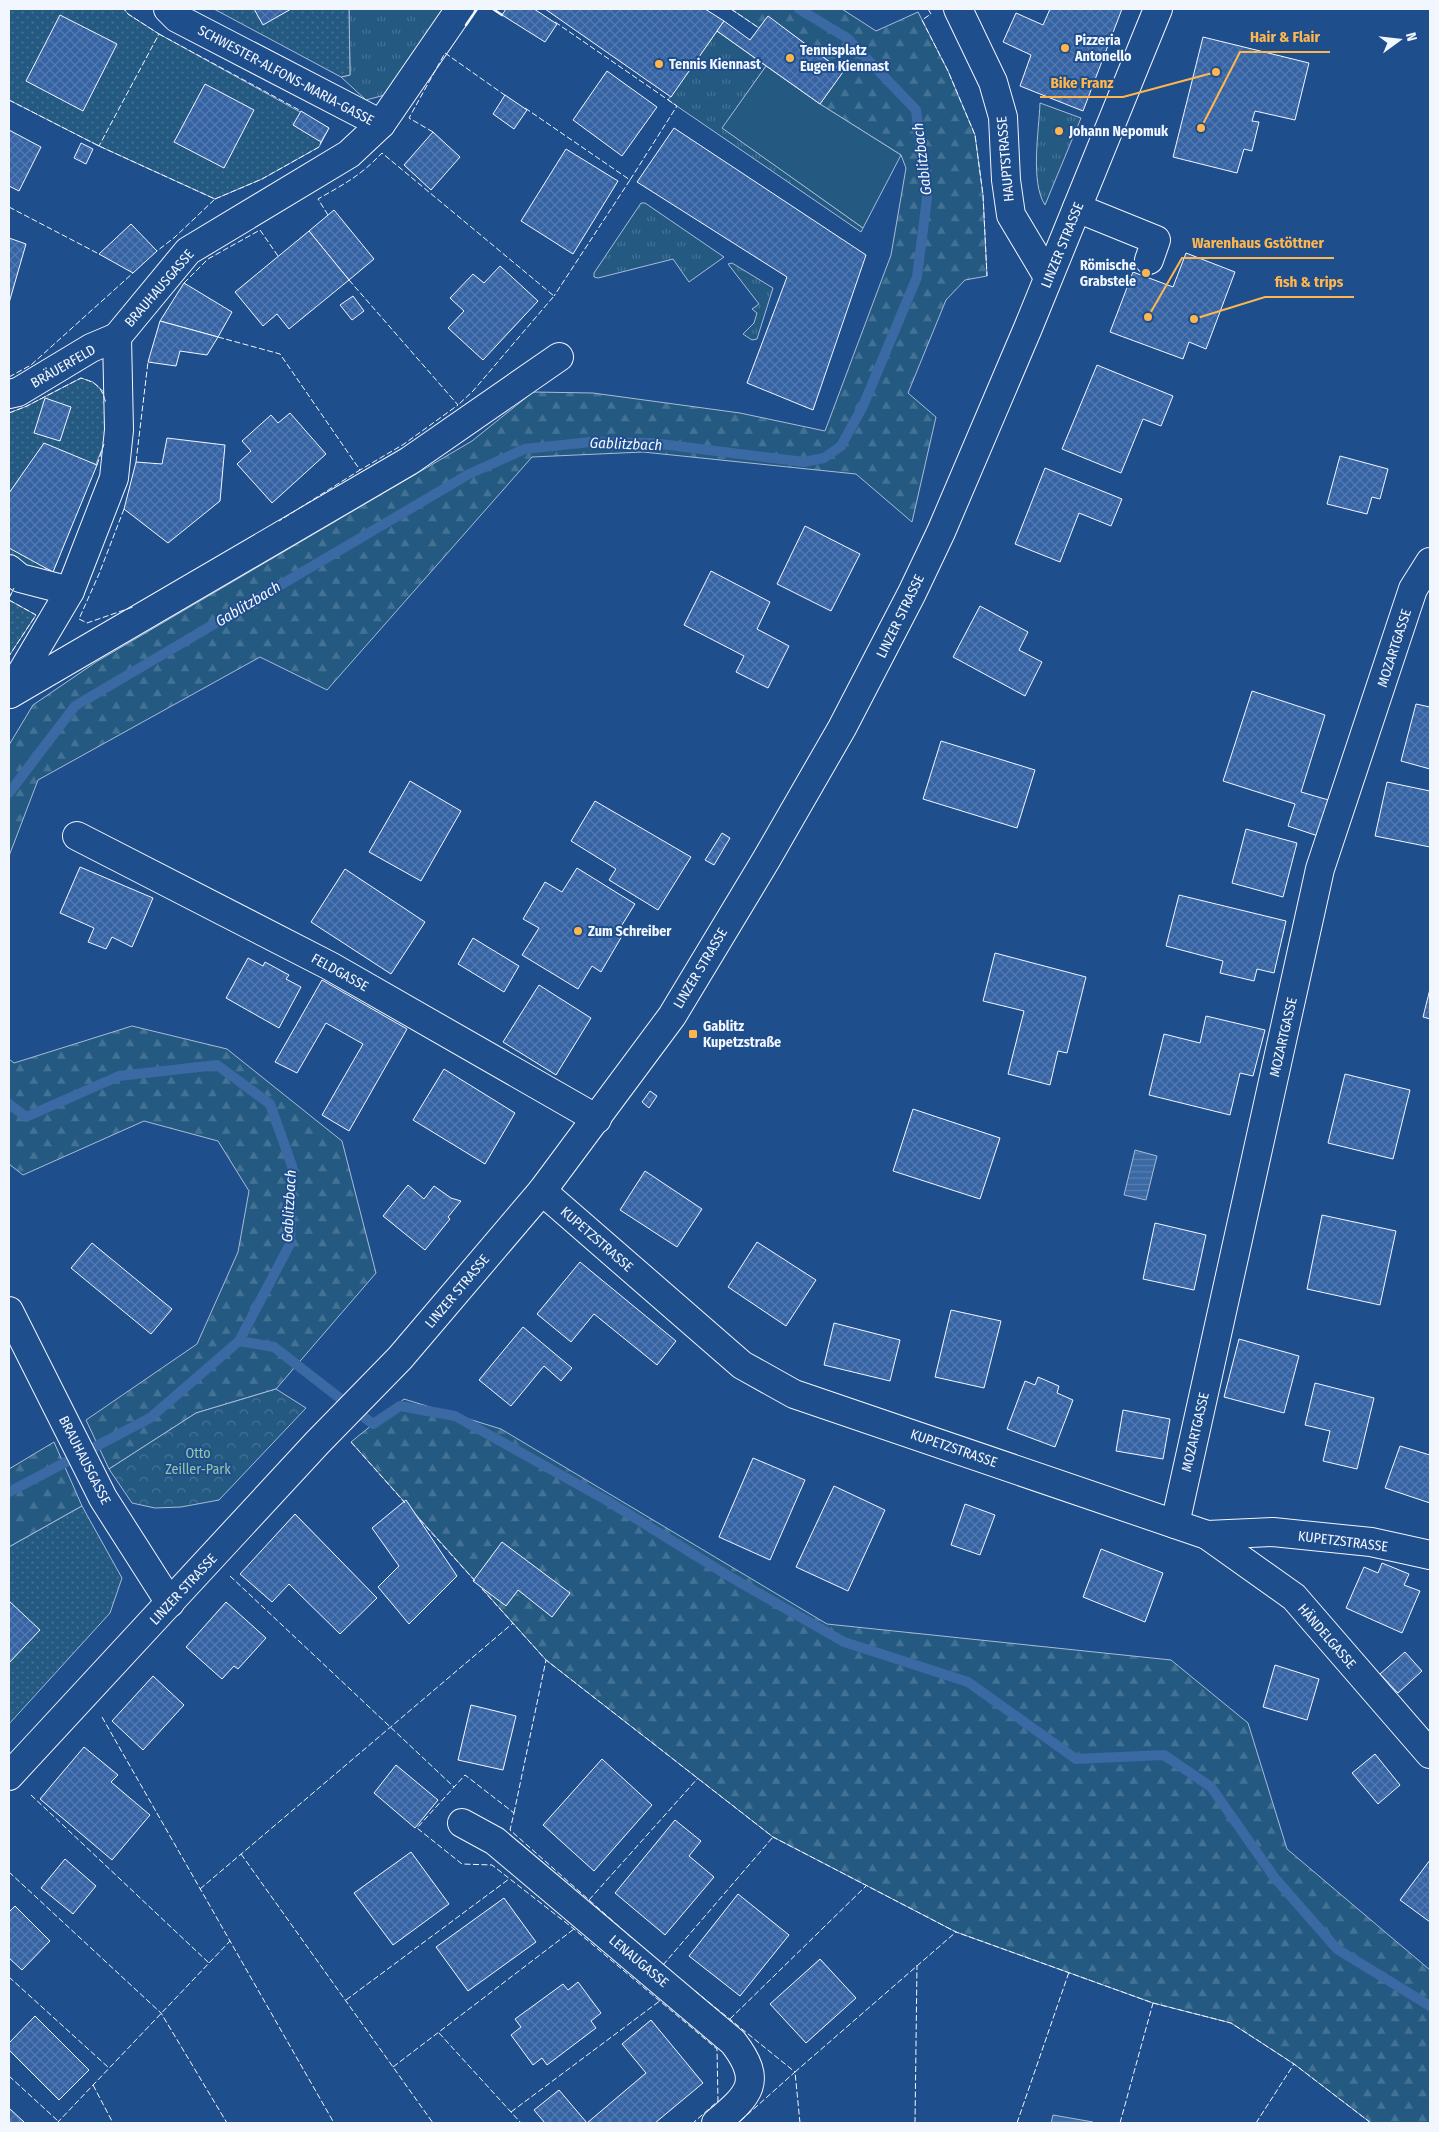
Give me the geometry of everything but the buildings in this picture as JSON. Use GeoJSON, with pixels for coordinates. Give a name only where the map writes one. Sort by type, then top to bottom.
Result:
{"type":"FeatureCollection","features":[{"type":"Feature","properties":{"kind":"street","name":"SCHWESTER-ALFONS-MARIA-GASSE"},"geometry":{"type":"LineString","coordinates":[[168,9],[177,18],[381,124]]}},
{"type":"Feature","properties":{"kind":"street","name":"BRAUHAUSGASSE"},"geometry":{"type":"LineString","coordinates":[[9,694],[70,591],[114,478],[119,430],[117,336],[188,251],[349,154],[381,124],[460,9]]}},
{"type":"Feature","properties":{"kind":"street","name":"HAUPTSTRASSE"},"geometry":{"type":"LineString","coordinates":[[958,9],[994,82],[1003,117],[1006,180],[1011,215],[1048,277]]}},
{"type":"Feature","properties":{"kind":"street","name":"LINZER STRASSE"},"geometry":{"type":"LineString","coordinates":[[9,1776],[338,1422],[400,1358],[542,1191],[672,1016],[766,860],[842,728],[883,651],[941,532],[1158,9]]}},
{"type":"Feature","properties":{"kind":"street"},"geometry":{"type":"LineString","coordinates":[[1077,208],[1156,240],[1148,260]]}},
{"type":"Feature","properties":{"kind":"street","name":"BRÄUERFELD"},"geometry":{"type":"LineString","coordinates":[[9,394],[18,392],[90,348],[117,336]]}},
{"type":"Feature","properties":{"kind":"street"},"geometry":{"type":"LineString","coordinates":[[9,694],[409,461],[559,357]]}},
{"type":"Feature","properties":{"kind":"street","name":"MOZARTGASSE"},"geometry":{"type":"LineString","coordinates":[[1175,1524],[1320,869],[1413,589],[1430,562]]}},
{"type":"Feature","properties":{"kind":"street"},"geometry":{"type":"LineString","coordinates":[[9,569],[20,578],[70,591]]}},
{"type":"Feature","properties":{"kind":"street","name":"FELDGASSE"},"geometry":{"type":"LineString","coordinates":[[77,836],[330,966],[597,1118]]}},
{"type":"Feature","properties":{"kind":"street","name":"KUPETZSTRASSE"},"geometry":{"type":"LineString","coordinates":[[542,1191],[742,1365],[794,1394],[1208,1535],[1273,1532],[1371,1542],[1430,1555]]}},
{"type":"Feature","properties":{"kind":"street","name":"BRAUHAUSGASSE"},"geometry":{"type":"LineString","coordinates":[[9,1311],[103,1498],[170,1603]]}},
{"type":"Feature","properties":{"kind":"street","name":"HÄNDELGASSE"},"geometry":{"type":"LineString","coordinates":[[1208,1535],[1294,1598],[1430,1754]]}},
{"type":"Feature","properties":{"kind":"street","name":"LENAUGASSE"},"geometry":{"type":"LineString","coordinates":[[462,1823],[495,1841],[734,2042],[747,2064],[750,2075],[749,2088],[738,2104],[716,2123]]}},
{"type":"Feature","properties":{"kind":"green space"},"geometry":{"type":"Polygon","coordinates":[[[9,9],[124,9],[128,14],[159,34],[329,128],[319,147],[262,179],[215,199],[99,146],[9,100],[9,9]]]}},
{"type":"Feature","properties":{"kind":"green space"},"geometry":{"type":"Polygon","coordinates":[[[214,9],[349,9],[350,75],[341,77],[214,9]]]}},
{"type":"Feature","properties":{"kind":"green space"},"geometry":{"type":"Polygon","coordinates":[[[349,9],[447,9],[385,95],[366,100],[341,77],[350,75],[349,9]]]}},
{"type":"Feature","properties":{"kind":"green space"},"geometry":{"type":"Polygon","coordinates":[[[731,9],[842,9],[876,31],[918,12],[948,71],[975,135],[983,195],[987,276],[965,280],[946,300],[908,393],[936,417],[912,522],[856,474],[643,452],[532,457],[327,690],[260,657],[38,780],[9,856],[9,745],[33,705],[96,662],[472,441],[533,392],[593,393],[740,413],[825,431],[891,255],[906,168],[901,155],[820,104],[843,71],[768,17],[759,28],[731,9]]]}},
{"type":"Feature","properties":{"kind":"green space"},"geometry":{"type":"Polygon","coordinates":[[[717,31],[766,66],[723,128],[863,228],[861,232],[668,100],[717,31]]]}},
{"type":"Feature","properties":{"kind":"green space"},"geometry":{"type":"Polygon","coordinates":[[[766,66],[820,104],[901,155],[863,228],[722,128],[766,66]]]}},
{"type":"Feature","properties":{"kind":"green space"},"geometry":{"type":"Polygon","coordinates":[[[1040,103],[1081,118],[1045,205],[1040,195],[1037,170],[1040,103]]]}},
{"type":"Feature","properties":{"kind":"green space"},"geometry":{"type":"Polygon","coordinates":[[[641,203],[645,203],[724,257],[689,282],[673,259],[598,278],[594,277],[594,273],[641,203]]]}},
{"type":"Feature","properties":{"kind":"green space"},"geometry":{"type":"Polygon","coordinates":[[[732,263],[773,288],[757,339],[752,340],[743,334],[754,323],[757,313],[752,309],[759,304],[728,264],[732,263]]]}},
{"type":"Feature","properties":{"kind":"green space"},"geometry":{"type":"Polygon","coordinates":[[[81,378],[93,382],[103,391],[108,413],[104,444],[53,572],[46,568],[43,574],[23,571],[9,598],[9,413],[27,406],[81,378]]]}},
{"type":"Feature","properties":{"kind":"green space"},"geometry":{"type":"Polygon","coordinates":[[[9,600],[36,615],[9,656],[9,600]]]}},
{"type":"Feature","properties":{"kind":"green space"},"geometry":{"type":"Polygon","coordinates":[[[132,1026],[227,1049],[342,1141],[376,1273],[276,1389],[196,1413],[109,1469],[86,1420],[197,1344],[238,1252],[249,1191],[218,1141],[144,1121],[23,1175],[9,1164],[9,1059],[14,1063],[132,1026]]]}},
{"type":"Feature","properties":{"kind":"green space","name":"Otto Zeiller-Park"},"geometry":{"type":"Polygon","coordinates":[[[276,1389],[306,1408],[219,1500],[181,1507],[155,1508],[132,1503],[109,1469],[196,1413],[276,1389]]]}},
{"type":"Feature","properties":{"kind":"green space"},"geometry":{"type":"Polygon","coordinates":[[[404,1399],[501,1429],[827,1624],[1171,1660],[1248,1723],[1287,1849],[1430,1970],[1430,2123],[1371,2123],[1294,2064],[1231,2023],[1153,2003],[956,1932],[773,1837],[546,1660],[351,1442],[404,1399]]]}},
{"type":"Feature","properties":{"kind":"green space"},"geometry":{"type":"Polygon","coordinates":[[[54,1442],[82,1506],[9,1547],[9,1469],[54,1442]]]}},
{"type":"Feature","properties":{"kind":"green space"},"geometry":{"type":"Polygon","coordinates":[[[82,1506],[122,1578],[110,1613],[9,1724],[9,1547],[82,1506]]]}},
{"type":"Feature","properties":{"kind":"shaded area"},"geometry":{"type":"Polygon","coordinates":[[[1135,1150],[1157,1156],[1146,1200],[1124,1195],[1135,1150]]]}},
{"type":"Feature","properties":{"kind":"shaded area"},"geometry":{"type":"Polygon","coordinates":[[[1053,2115],[1093,2122],[1093,2123],[1051,2123],[1053,2115]]]}},
{"type":"Feature","properties":{"kind":"waterway","name":"Gablitzbach"},"geometry":{"type":"LineString","coordinates":[[9,793],[75,706],[469,474],[525,449],[590,442],[652,443],[804,462],[824,458],[841,446],[863,406],[917,277],[927,198],[916,110],[847,38],[799,9]]}},
{"type":"Feature","properties":{"kind":"waterway","name":"Gablitzbach"},"geometry":{"type":"LineString","coordinates":[[9,1104],[26,1117],[119,1076],[217,1065],[270,1104],[292,1166],[290,1244],[239,1341],[150,1418],[9,1492]]}},
{"type":"Feature","properties":{"kind":"waterway"},"geometry":{"type":"LineString","coordinates":[[239,1341],[274,1347],[373,1424],[400,1406],[455,1416],[606,1500],[727,1575],[844,1642],[968,1682],[1076,1759],[1164,1755],[1211,1787],[1274,1877],[1337,1949],[1430,2006]]}},
{"type":"Feature","properties":{"kind":"fence"},"geometry":{"type":"LineString","coordinates":[[97,145],[99,146],[159,34],[128,14],[124,9]]}},
{"type":"Feature","properties":{"kind":"fence"},"geometry":{"type":"LineString","coordinates":[[731,9],[759,28]]}},
{"type":"Feature","properties":{"kind":"fence"},"geometry":{"type":"LineString","coordinates":[[928,9],[931,14],[922,20],[948,71],[975,135],[983,195],[987,276]]}},
{"type":"Feature","properties":{"kind":"fence"},"geometry":{"type":"LineString","coordinates":[[555,22],[677,106],[630,180]]}},
{"type":"Feature","properties":{"kind":"fence"},"geometry":{"type":"LineString","coordinates":[[159,34],[301,111]]}},
{"type":"Feature","properties":{"kind":"fence"},"geometry":{"type":"LineString","coordinates":[[433,132],[409,118],[445,53],[506,96]]}},
{"type":"Feature","properties":{"kind":"fence"},"geometry":{"type":"LineString","coordinates":[[9,100],[99,146],[215,199],[175,237],[157,251]]}},
{"type":"Feature","properties":{"kind":"fence"},"geometry":{"type":"LineString","coordinates":[[525,108],[630,180],[554,296]]}},
{"type":"Feature","properties":{"kind":"fence"},"geometry":{"type":"LineString","coordinates":[[215,199],[262,179],[319,147],[321,142]]}},
{"type":"Feature","properties":{"kind":"fence"},"geometry":{"type":"LineString","coordinates":[[328,215],[318,199],[359,173],[382,153],[554,296],[473,391],[458,405]]}},
{"type":"Feature","properties":{"kind":"fence"},"geometry":{"type":"LineString","coordinates":[[9,207],[99,254]]}},
{"type":"Feature","properties":{"kind":"fence"},"geometry":{"type":"LineString","coordinates":[[184,283],[208,259],[260,230],[278,256]]}},
{"type":"Feature","properties":{"kind":"fence"},"geometry":{"type":"LineString","coordinates":[[9,377],[31,365],[133,273]]}},
{"type":"Feature","properties":{"kind":"fence"},"geometry":{"type":"LineString","coordinates":[[349,280],[458,405],[404,444],[360,470]]}},
{"type":"Feature","properties":{"kind":"fence"},"geometry":{"type":"LineString","coordinates":[[218,337],[280,354],[360,470],[279,521]]}},
{"type":"Feature","properties":{"kind":"fence"},"geometry":{"type":"LineString","coordinates":[[136,462],[148,362]]}},
{"type":"Feature","properties":{"kind":"fence"},"geometry":{"type":"LineString","coordinates":[[9,413],[27,406],[81,378],[98,386],[103,393],[106,404]]}},
{"type":"Feature","properties":{"kind":"fence"},"geometry":{"type":"LineString","coordinates":[[97,465],[104,444]]}},
{"type":"Feature","properties":{"kind":"fence"},"geometry":{"type":"LineString","coordinates":[[124,509],[79,619],[87,623],[133,607]]}},
{"type":"Feature","properties":{"kind":"fence"},"geometry":{"type":"LineString","coordinates":[[9,598],[14,588]]}},
{"type":"Feature","properties":{"kind":"fence"},"geometry":{"type":"LineString","coordinates":[[9,600],[36,615],[9,656]]}},
{"type":"Feature","properties":{"kind":"fence"},"geometry":{"type":"LineString","coordinates":[[351,1442],[405,1503]]}},
{"type":"Feature","properties":{"kind":"fence"},"geometry":{"type":"LineString","coordinates":[[420,1520],[475,1581]]}},
{"type":"Feature","properties":{"kind":"fence"},"geometry":{"type":"LineString","coordinates":[[230,1576],[454,1787]]}},
{"type":"Feature","properties":{"kind":"fence"},"geometry":{"type":"LineString","coordinates":[[482,1589],[546,1660],[773,1837],[956,1932],[1153,2003],[1231,2023],[1294,2064],[1371,2123]]}},
{"type":"Feature","properties":{"kind":"fence"},"geometry":{"type":"LineString","coordinates":[[200,1889],[513,1623]]}},
{"type":"Feature","properties":{"kind":"fence"},"geometry":{"type":"LineString","coordinates":[[514,1813],[546,1660]]}},
{"type":"Feature","properties":{"kind":"fence"},"geometry":{"type":"LineString","coordinates":[[102,1717],[334,2123]]}},
{"type":"Feature","properties":{"kind":"fence"},"geometry":{"type":"LineString","coordinates":[[632,1938],[510,1830],[514,1813],[465,1775],[417,1828],[462,1864],[492,1865],[574,1929],[717,2049],[718,2101],[693,2123]]}},
{"type":"Feature","properties":{"kind":"fence"},"geometry":{"type":"LineString","coordinates":[[589,1900],[698,1778]]}},
{"type":"Feature","properties":{"kind":"fence"},"geometry":{"type":"LineString","coordinates":[[31,1795],[209,1963]]}},
{"type":"Feature","properties":{"kind":"fence"},"geometry":{"type":"LineString","coordinates":[[663,1965],[773,1837]]}},
{"type":"Feature","properties":{"kind":"fence"},"geometry":{"type":"LineString","coordinates":[[241,1854],[433,2123]]}},
{"type":"Feature","properties":{"kind":"fence"},"geometry":{"type":"LineString","coordinates":[[9,1872],[161,2013],[227,2123]]}},
{"type":"Feature","properties":{"kind":"fence"},"geometry":{"type":"LineString","coordinates":[[346,2000],[509,1879]]}},
{"type":"Feature","properties":{"kind":"fence"},"geometry":{"type":"LineString","coordinates":[[730,2019],[866,1886]]}},
{"type":"Feature","properties":{"kind":"fence"},"geometry":{"type":"LineString","coordinates":[[393,2067],[574,1929]]}},
{"type":"Feature","properties":{"kind":"fence"},"geometry":{"type":"LineString","coordinates":[[800,2123],[795,2072],[956,1932]]}},
{"type":"Feature","properties":{"kind":"fence"},"geometry":{"type":"LineString","coordinates":[[57,2123],[230,1941]]}},
{"type":"Feature","properties":{"kind":"fence"},"geometry":{"type":"LineString","coordinates":[[915,2123],[917,1965]]}},
{"type":"Feature","properties":{"kind":"fence"},"geometry":{"type":"LineString","coordinates":[[1017,2123],[1069,1972]]}},
{"type":"Feature","properties":{"kind":"fence"},"geometry":{"type":"LineString","coordinates":[[9,1977],[109,2068]]}},
{"type":"Feature","properties":{"kind":"fence"},"geometry":{"type":"LineString","coordinates":[[695,1991],[795,2072],[738,2123]]}},
{"type":"Feature","properties":{"kind":"fence"},"geometry":{"type":"LineString","coordinates":[[511,2112],[661,2000]]}},
{"type":"Feature","properties":{"kind":"fence"},"geometry":{"type":"LineString","coordinates":[[1120,2123],[1153,2003]]}},
{"type":"Feature","properties":{"kind":"fence"},"geometry":{"type":"LineString","coordinates":[[439,2033],[521,2123]]}},
{"type":"Feature","properties":{"kind":"fence"},"geometry":{"type":"LineString","coordinates":[[1256,2123],[1294,2064]]}},
{"type":"Feature","properties":{"kind":"fence"},"geometry":{"type":"LineString","coordinates":[[9,2076],[58,2121]]}},
{"type":"Feature","properties":{"kind":"fence"},"geometry":{"type":"LineString","coordinates":[[93,2085],[113,2123]]}},
{"type":"Feature","properties":{"kind":"wall"},"geometry":{"type":"LineString","coordinates":[[466,25],[477,9]]}},
{"type":"Feature","properties":{"kind":"wall"},"geometry":{"type":"LineString","coordinates":[[493,9],[502,15]]}},
{"type":"Feature","properties":{"kind":"place","name":"Pizzeria Antonello"},"geometry":{"type":"Point","coordinates":[1065,48]}},
{"type":"Feature","properties":{"kind":"place","name":"Tennisplatz Eugen Kiennast"},"geometry":{"type":"Point","coordinates":[790,58]}},
{"type":"Feature","properties":{"kind":"place","name":"Tennis Kiennast"},"geometry":{"type":"Point","coordinates":[659,64]}},
{"type":"Feature","properties":{"kind":"place","name":"Bike Franz"},"geometry":{"type":"Point","coordinates":[1216,72]}},
{"type":"Feature","properties":{"kind":"place","name":"Hair & Flair"},"geometry":{"type":"Point","coordinates":[1201,128]}},
{"type":"Feature","properties":{"kind":"place","name":"Johann Nepomuk"},"geometry":{"type":"Point","coordinates":[1059,131]}},
{"type":"Feature","properties":{"kind":"place","name":"Römische Grabstele"},"geometry":{"type":"Point","coordinates":[1146,273]}},
{"type":"Feature","properties":{"kind":"place","name":"Warenhaus Gstöttner"},"geometry":{"type":"Point","coordinates":[1148,317]}},
{"type":"Feature","properties":{"kind":"place","name":"fish & trips"},"geometry":{"type":"Point","coordinates":[1194,319]}},
{"type":"Feature","properties":{"kind":"place","name":"Zum Schreiber"},"geometry":{"type":"Point","coordinates":[578,931]}},
{"type":"Feature","properties":{"kind":"place","name":"Gablitz Kupetzstraße"},"geometry":{"type":"Point","coordinates":[693,1034]}}]}
